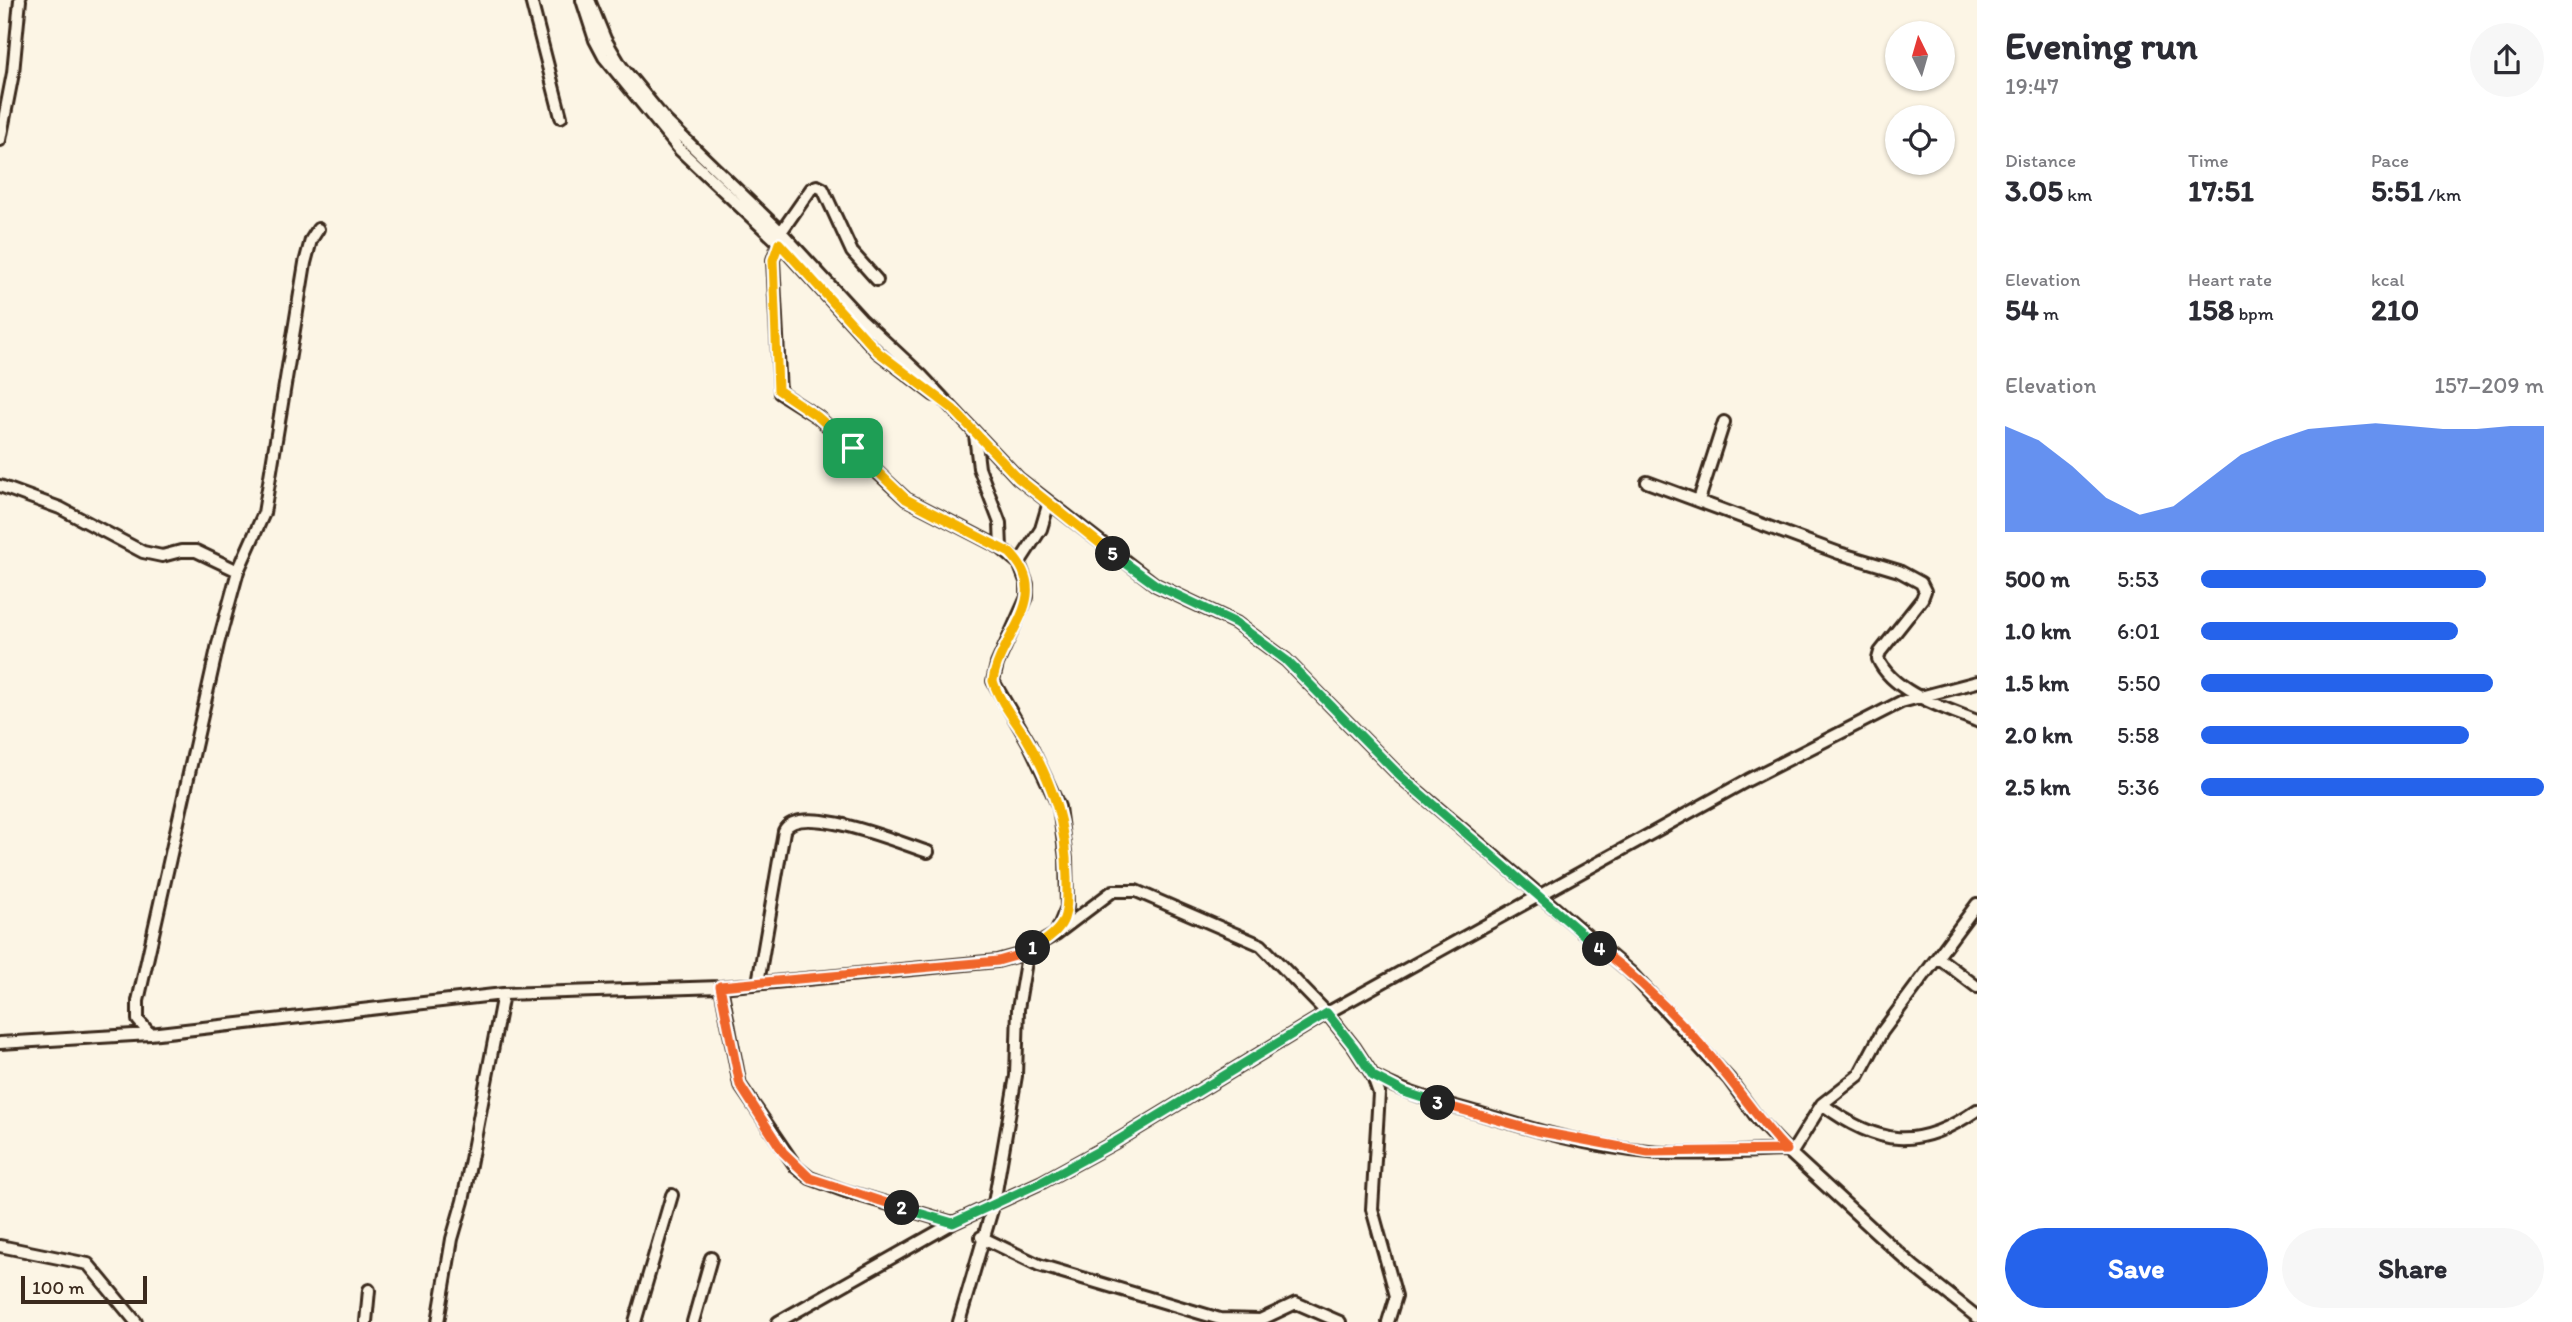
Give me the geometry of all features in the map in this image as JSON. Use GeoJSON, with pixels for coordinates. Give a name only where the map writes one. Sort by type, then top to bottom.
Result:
{"type":"FeatureCollection","features":[{"type":"Feature","properties":{"kind":"street"},"geometry":{"type":"LineString","coordinates":[[0,140],[13,73],[20,0]]}},
{"type":"Feature","properties":{"kind":"street"},"geometry":{"type":"LineString","coordinates":[[531,0],[561,117]]}},
{"type":"Feature","properties":{"kind":"street"},"geometry":{"type":"LineString","coordinates":[[582,0],[604,57],[647,113],[680,150],[780,238]]}},
{"type":"Feature","properties":{"kind":"street"},"geometry":{"type":"LineString","coordinates":[[589,0],[605,39],[621,66],[666,121],[780,238],[878,352],[953,409],[1018,478],[1156,585],[1236,623],[1260,639],[1319,690],[1401,777],[1539,894],[1654,997],[1729,1079],[1760,1122],[1789,1152],[1913,1266],[1977,1317]]}},
{"type":"Feature","properties":{"kind":"street"},"geometry":{"type":"LineString","coordinates":[[877,279],[852,252],[823,189],[817,186],[811,189],[780,238],[773,260],[779,392],[818,417],[906,499],[1001,548],[1019,563],[1027,584],[1027,597],[997,664],[993,681],[1029,743],[1059,807],[1066,859],[1067,907],[1056,934]]}},
{"type":"Feature","properties":{"kind":"street"},"geometry":{"type":"LineString","coordinates":[[150,1034],[138,1020],[138,1001],[174,833],[238,571],[264,513],[305,263],[311,240],[318,229]]}},
{"type":"Feature","properties":{"kind":"street"},"geometry":{"type":"LineString","coordinates":[[1699,499],[1724,422]]}},
{"type":"Feature","properties":{"kind":"street"},"geometry":{"type":"LineString","coordinates":[[975,435],[979,468],[1000,523],[1001,548]]}},
{"type":"Feature","properties":{"kind":"street"},"geometry":{"type":"LineString","coordinates":[[1647,482],[1699,499],[1830,550],[1899,571],[1921,583],[1925,591],[1922,599],[1878,655],[1881,666],[1896,681],[1919,695],[1977,721]]}},
{"type":"Feature","properties":{"kind":"street"},"geometry":{"type":"LineString","coordinates":[[0,486],[60,508],[143,552],[162,556],[181,551],[196,551],[238,571]]}},
{"type":"Feature","properties":{"kind":"street"},"geometry":{"type":"LineString","coordinates":[[1019,563],[1041,529],[1049,502]]}},
{"type":"Feature","properties":{"kind":"street"},"geometry":{"type":"LineString","coordinates":[[778,1322],[953,1223],[1042,1182],[1115,1142],[1327,1013],[1748,780],[1919,695],[1977,682]]}},
{"type":"Feature","properties":{"kind":"street"},"geometry":{"type":"LineString","coordinates":[[758,983],[784,831],[789,823],[800,819],[834,822],[928,852]]}},
{"type":"Feature","properties":{"kind":"street"},"geometry":{"type":"LineString","coordinates":[[0,1043],[150,1034],[503,993],[720,986],[998,961],[1028,950],[1056,934],[1113,891],[1136,891],[1261,945],[1327,1013],[1373,1076],[1379,1093],[1372,1209],[1396,1296],[1388,1322]]}},
{"type":"Feature","properties":{"kind":"street"},"geometry":{"type":"LineString","coordinates":[[1789,1152],[1822,1104],[1853,1082],[1882,1032],[1977,904]]}},
{"type":"Feature","properties":{"kind":"street"},"geometry":{"type":"LineString","coordinates":[[959,1322],[981,1237],[994,1203],[1016,1076],[1018,1009],[1028,950]]}},
{"type":"Feature","properties":{"kind":"street"},"geometry":{"type":"LineString","coordinates":[[1939,958],[1977,987]]}},
{"type":"Feature","properties":{"kind":"street"},"geometry":{"type":"LineString","coordinates":[[720,986],[740,1085],[796,1167],[810,1178],[845,1191],[953,1223]]}},
{"type":"Feature","properties":{"kind":"street"},"geometry":{"type":"LineString","coordinates":[[438,1322],[452,1239],[463,1201],[503,993]]}},
{"type":"Feature","properties":{"kind":"street"},"geometry":{"type":"LineString","coordinates":[[1373,1076],[1404,1092],[1432,1101],[1536,1131],[1598,1144],[1648,1152],[1789,1152]]}},
{"type":"Feature","properties":{"kind":"street"},"geometry":{"type":"LineString","coordinates":[[1822,1104],[1858,1129],[1904,1140],[1949,1128],[1977,1110]]}},
{"type":"Feature","properties":{"kind":"street"},"geometry":{"type":"LineString","coordinates":[[635,1322],[672,1195]]}},
{"type":"Feature","properties":{"kind":"street"},"geometry":{"type":"LineString","coordinates":[[981,1237],[1039,1265],[1220,1319],[1260,1320],[1296,1303],[1340,1322]]}},
{"type":"Feature","properties":{"kind":"street"},"geometry":{"type":"LineString","coordinates":[[0,1247],[88,1264],[136,1322]]}},
{"type":"Feature","properties":{"kind":"street"},"geometry":{"type":"LineString","coordinates":[[693,1322],[711,1258]]}},
{"type":"Feature","properties":{"kind":"street"},"geometry":{"type":"LineString","coordinates":[[366,1322],[369,1290]]}},
{"type":"Feature","properties":{"kind":"route"},"geometry":{"type":"LineString","coordinates":[[779,243],[878,352],[953,409],[1018,478],[1156,585],[1236,623],[1286,660],[1319,690],[1401,777],[1630,972],[1729,1079],[1760,1122],[1787,1150],[1648,1152],[1536,1131],[1432,1101],[1404,1092],[1373,1076],[1327,1013],[1115,1142],[1018,1194],[953,1223],[810,1178],[783,1152],[740,1085],[720,986],[1009,959],[1056,934],[1067,907],[1066,859],[1056,797],[993,681],[997,664],[1024,609],[1027,597],[1027,584],[1019,563],[1010,553],[906,499],[879,476],[853,448],[818,417],[778,390],[773,260],[779,243]]}}]}
